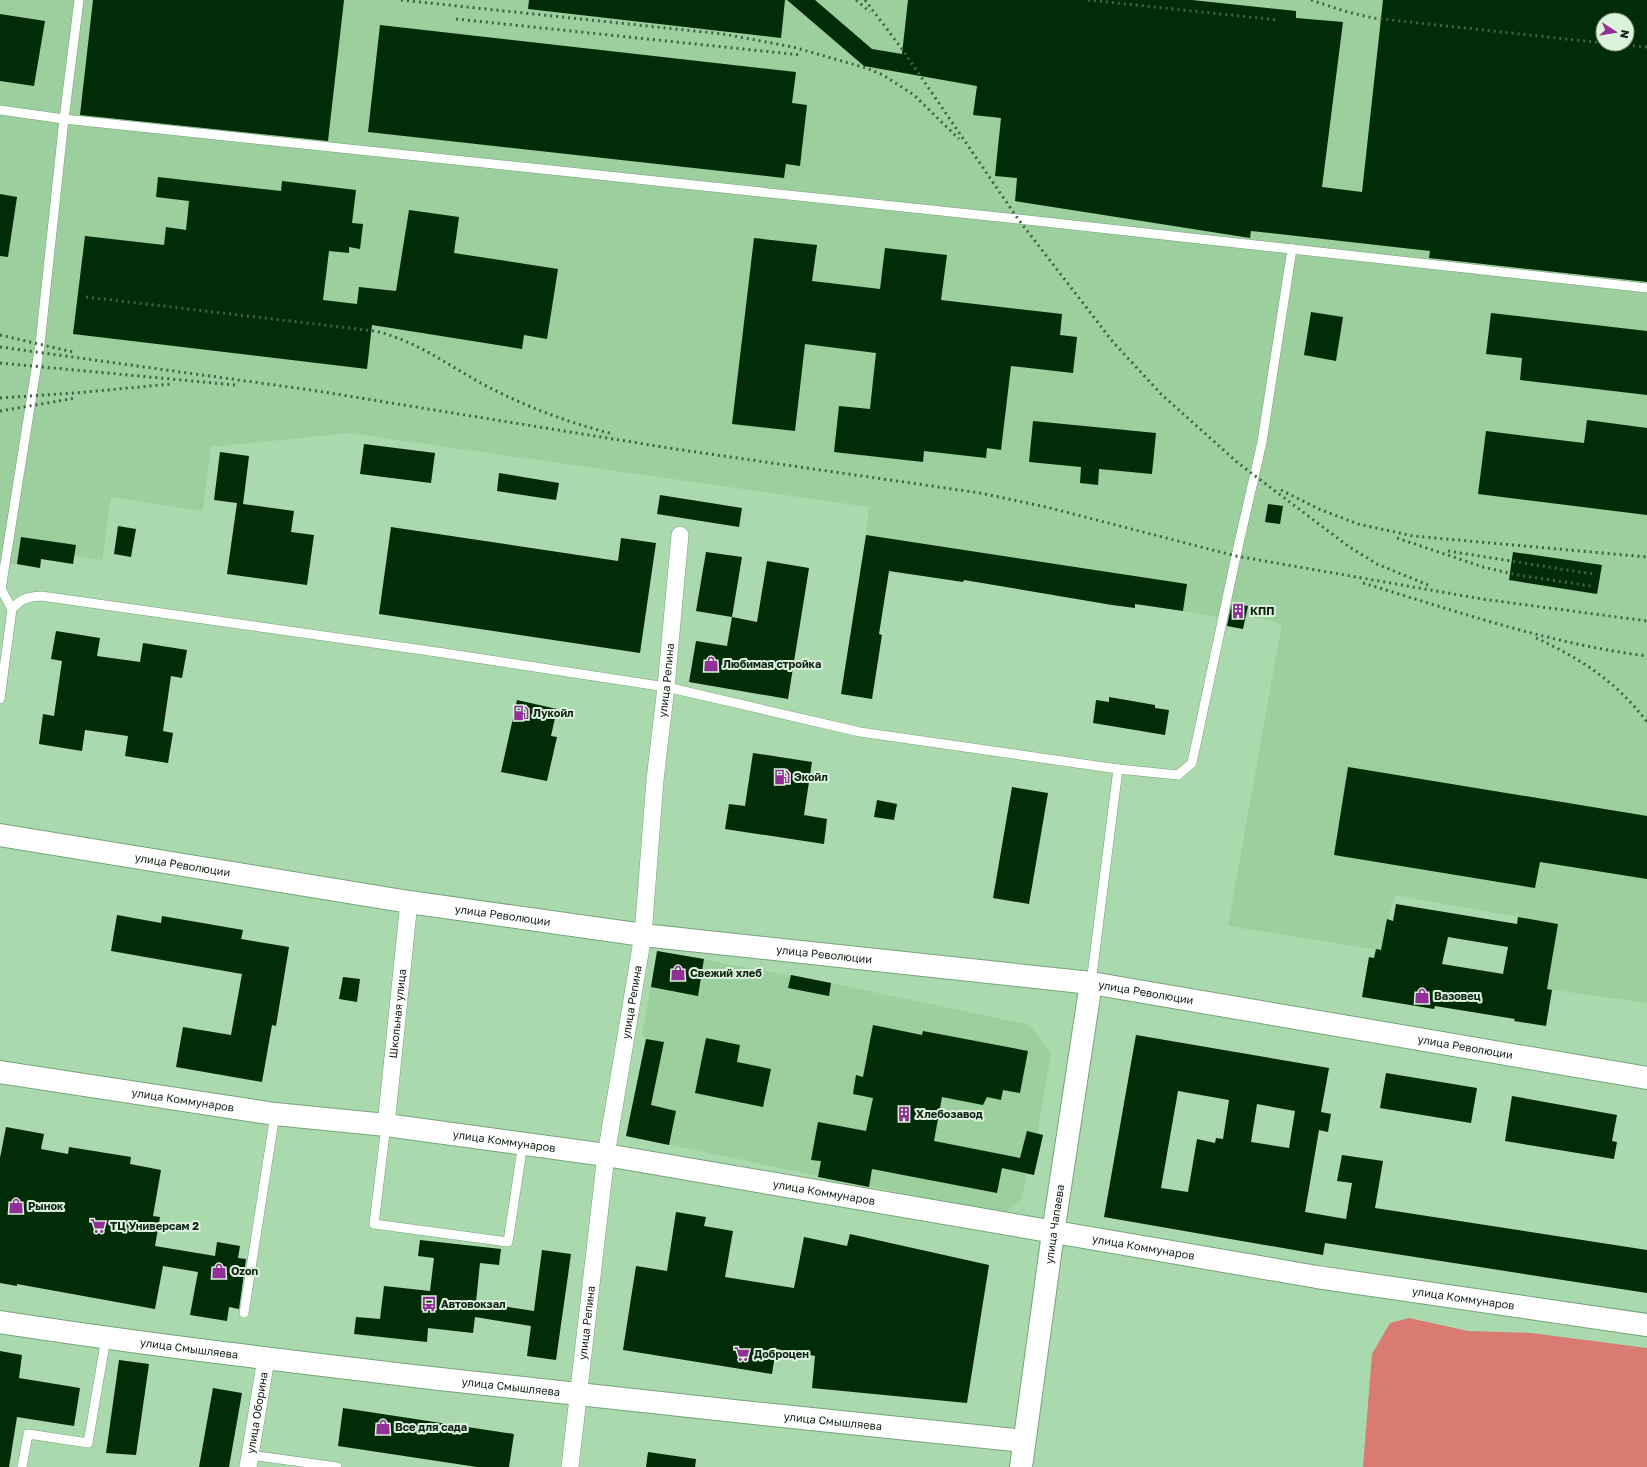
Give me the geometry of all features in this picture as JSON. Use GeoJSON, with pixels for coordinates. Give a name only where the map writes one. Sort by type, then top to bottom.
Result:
{"type":"FeatureCollection","features":[{"type":"Feature","properties":{"kind":"street","name":"улица Репина"},"geometry":{"type":"LineString","coordinates":[[570,1467],[606,1155],[643,934],[655,780],[666,687],[680,535]]}},
{"type":"Feature","properties":{"kind":"street","name":"улица Революции"},"geometry":{"type":"LineString","coordinates":[[0,835],[409,902],[643,934],[1091,982],[1647,1078]]}},
{"type":"Feature","properties":{"kind":"street","name":"Школьная улица"},"geometry":{"type":"LineString","coordinates":[[386,1125],[409,902]]}},
{"type":"Feature","properties":{"kind":"street","name":"улица Чапаева"},"geometry":{"type":"LineString","coordinates":[[1021,1467],[1053,1233],[1091,982]]}},
{"type":"Feature","properties":{"kind":"street","name":"улица Коммунаров"},"geometry":{"type":"LineString","coordinates":[[0,1072],[275,1114],[386,1125],[606,1155],[1053,1233],[1317,1277],[1647,1325]]}},
{"type":"Feature","properties":{"kind":"street","name":"улица Смышляева"},"geometry":{"type":"LineString","coordinates":[[0,1322],[106,1338],[266,1359],[579,1395],[1024,1441]]}},
{"type":"Feature","properties":{"kind":"street","name":"улица Оборина"},"geometry":{"type":"LineString","coordinates":[[250,1461],[266,1359]]}},
{"type":"Feature","properties":{"kind":"lane"},"geometry":{"type":"LineString","coordinates":[[12,609],[1,589],[29,406],[37,366],[78,0]]}},
{"type":"Feature","properties":{"kind":"lane"},"geometry":{"type":"LineString","coordinates":[[0,110],[64,119],[1647,288]]}},
{"type":"Feature","properties":{"kind":"lane"},"geometry":{"type":"LineString","coordinates":[[0,699],[12,609],[20,600],[41,596],[437,652],[666,687],[860,732],[1118,769],[1178,776],[1192,763],[1262,442],[1292,249]]}},
{"type":"Feature","properties":{"kind":"lane"},"geometry":{"type":"LineString","coordinates":[[1091,982],[1118,769]]}},
{"type":"Feature","properties":{"kind":"lane"},"geometry":{"type":"LineString","coordinates":[[244,1313],[275,1114]]}},
{"type":"Feature","properties":{"kind":"lane"},"geometry":{"type":"LineString","coordinates":[[386,1125],[374,1224],[508,1242],[523,1143]]}},
{"type":"Feature","properties":{"kind":"lane"},"geometry":{"type":"LineString","coordinates":[[22,1467],[28,1434],[88,1443],[106,1338]]}},
{"type":"Feature","properties":{"kind":"lane"},"geometry":{"type":"LineString","coordinates":[[250,1461],[337,1467]]}},
{"type":"Feature","properties":{"kind":"shaded area"},"geometry":{"type":"Polygon","coordinates":[[[0,0],[1647,0],[1647,1003],[1547,989],[1558,924],[1395,895],[1380,950],[1228,926],[1282,623],[1246,616],[1243,629],[1226,626],[1227,619],[1183,611],[1187,584],[866,535],[869,507],[349,433],[211,447],[203,511],[111,497],[102,560],[74,556],[73,564],[42,559],[40,568],[0,562],[0,0]]]}},
{"type":"Feature","properties":{"kind":"shaded area","name":"Хлебозавод"},"geometry":{"type":"Polygon","coordinates":[[[657,951],[831,983],[1030,1025],[1051,1054],[1037,1134],[1043,1135],[1033,1175],[1027,1174],[1021,1200],[1003,1214],[626,1136],[646,1039],[642,1035],[657,951]]]}},
{"type":"Feature","properties":{"kind":"shaded area"},"geometry":{"type":"Polygon","coordinates":[[[1409,1318],[1468,1331],[1531,1333],[1647,1348],[1647,1467],[1363,1467],[1372,1354],[1390,1323],[1409,1318]]]}},
{"type":"Feature","properties":{"kind":"building"},"geometry":{"type":"Polygon","coordinates":[[[93,0],[344,0],[328,141],[80,115],[93,0]]]}},
{"type":"Feature","properties":{"kind":"building"},"geometry":{"type":"Polygon","coordinates":[[[529,0],[785,0],[781,38],[528,9],[529,0]]]}},
{"type":"Feature","properties":{"kind":"building"},"geometry":{"type":"Polygon","coordinates":[[[787,0],[815,0],[872,49],[902,54],[908,0],[1192,0],[1296,11],[1296,18],[1343,22],[1322,187],[1362,192],[1383,0],[1647,0],[1647,282],[1429,258],[1430,251],[1251,231],[1250,238],[1015,201],[1017,178],[995,176],[1001,118],[973,115],[977,86],[864,66],[787,0]]]}},
{"type":"Feature","properties":{"kind":"building"},"geometry":{"type":"Polygon","coordinates":[[[0,14],[45,21],[34,86],[0,81],[0,14]]]}},
{"type":"Feature","properties":{"kind":"building"},"geometry":{"type":"Polygon","coordinates":[[[380,25],[796,72],[792,103],[807,105],[800,166],[786,164],[784,178],[368,132],[380,25]]]}},
{"type":"Feature","properties":{"kind":"building"},"geometry":{"type":"Polygon","coordinates":[[[158,177],[281,191],[282,181],[356,190],[352,223],[363,224],[360,249],[349,247],[349,253],[329,251],[323,300],[357,304],[359,287],[396,291],[409,210],[459,217],[454,253],[558,269],[547,339],[524,335],[522,349],[372,325],[367,369],[73,334],[85,236],[164,245],[166,227],[186,230],[189,201],[156,197],[158,177]]]}},
{"type":"Feature","properties":{"kind":"building"},"geometry":{"type":"Polygon","coordinates":[[[0,194],[17,197],[8,257],[0,256],[0,194]]]}},
{"type":"Feature","properties":{"kind":"building"},"geometry":{"type":"Polygon","coordinates":[[[754,238],[817,245],[812,281],[880,289],[885,248],[947,255],[941,300],[1062,314],[1060,335],[1077,337],[1073,373],[1011,366],[1001,450],[987,448],[986,458],[924,451],[923,462],[834,452],[839,406],[870,409],[876,353],[805,344],[795,431],[732,424],[754,238]]]}},
{"type":"Feature","properties":{"kind":"building"},"geometry":{"type":"Polygon","coordinates":[[[1311,312],[1343,317],[1336,361],[1304,355],[1311,312]]]}},
{"type":"Feature","properties":{"kind":"building"},"geometry":{"type":"Polygon","coordinates":[[[1491,313],[1647,331],[1647,395],[1520,380],[1522,358],[1486,354],[1491,313]]]}},
{"type":"Feature","properties":{"kind":"building"},"geometry":{"type":"Polygon","coordinates":[[[1587,420],[1647,428],[1647,515],[1478,494],[1486,431],[1584,443],[1587,420]]]}},
{"type":"Feature","properties":{"kind":"building"},"geometry":{"type":"Polygon","coordinates":[[[1033,421],[1156,433],[1152,474],[1099,469],[1098,485],[1080,483],[1081,467],[1029,462],[1033,421]]]}},
{"type":"Feature","properties":{"kind":"building"},"geometry":{"type":"Polygon","coordinates":[[[364,444],[435,453],[431,483],[360,474],[364,444]]]}},
{"type":"Feature","properties":{"kind":"building"},"geometry":{"type":"Polygon","coordinates":[[[220,452],[249,456],[243,504],[294,511],[291,532],[314,535],[307,585],[227,574],[237,503],[214,500],[220,452]]]}},
{"type":"Feature","properties":{"kind":"building"},"geometry":{"type":"Polygon","coordinates":[[[499,473],[559,483],[556,500],[497,491],[499,473]]]}},
{"type":"Feature","properties":{"kind":"building"},"geometry":{"type":"Polygon","coordinates":[[[660,495],[742,508],[739,527],[657,514],[660,495]]]}},
{"type":"Feature","properties":{"kind":"building"},"geometry":{"type":"Polygon","coordinates":[[[1268,504],[1283,506],[1280,524],[1265,522],[1268,504]]]}},
{"type":"Feature","properties":{"kind":"building"},"geometry":{"type":"Polygon","coordinates":[[[118,526],[136,529],[131,557],[114,554],[118,526]]]}},
{"type":"Feature","properties":{"kind":"building"},"geometry":{"type":"Polygon","coordinates":[[[391,527],[618,561],[621,538],[656,543],[640,653],[379,614],[391,527]]]}},
{"type":"Feature","properties":{"kind":"building"},"geometry":{"type":"Polygon","coordinates":[[[866,535],[1187,584],[1183,611],[1135,604],[1135,608],[1112,605],[964,580],[963,582],[889,571],[879,634],[882,635],[872,699],[841,694],[866,535]]]}},
{"type":"Feature","properties":{"kind":"building"},"geometry":{"type":"Polygon","coordinates":[[[21,537],[76,545],[73,564],[41,559],[40,568],[17,564],[21,537]]]}},
{"type":"Feature","properties":{"kind":"building"},"geometry":{"type":"Polygon","coordinates":[[[706,552],[742,557],[732,617],[696,611],[706,552]]]}},
{"type":"Feature","properties":{"kind":"building"},"geometry":{"type":"Polygon","coordinates":[[[1513,552],[1602,565],[1597,594],[1509,580],[1513,552]]]}},
{"type":"Feature","properties":{"kind":"building"},"geometry":{"type":"Polygon","coordinates":[[[767,561],[809,568],[788,699],[689,682],[696,641],[727,646],[732,617],[757,622],[767,561]]]}},
{"type":"Feature","properties":{"kind":"building","name":"КПП"},"geometry":{"type":"Polygon","coordinates":[[[1232,603],[1248,606],[1243,629],[1227,626],[1232,603]]]}},
{"type":"Feature","properties":{"kind":"building"},"geometry":{"type":"Polygon","coordinates":[[[56,631],[100,638],[97,656],[140,662],[143,643],[187,650],[182,678],[171,676],[163,731],[173,733],[168,763],[125,756],[128,736],[85,730],[82,751],[39,744],[43,714],[54,716],[62,661],[51,659],[56,631]]]}},
{"type":"Feature","properties":{"kind":"building"},"geometry":{"type":"Polygon","coordinates":[[[1109,697],[1155,705],[1155,708],[1169,710],[1165,735],[1093,723],[1096,700],[1109,702],[1109,697]]]}},
{"type":"Feature","properties":{"kind":"building"},"geometry":{"type":"Polygon","coordinates":[[[517,700],[557,709],[551,736],[557,737],[547,781],[501,772],[517,700]]]}},
{"type":"Feature","properties":{"kind":"building"},"geometry":{"type":"Polygon","coordinates":[[[753,753],[812,762],[804,815],[827,819],[824,844],[725,829],[729,804],[745,806],[753,753]]]}},
{"type":"Feature","properties":{"kind":"building"},"geometry":{"type":"Polygon","coordinates":[[[1348,767],[1647,816],[1647,879],[1540,862],[1535,888],[1334,855],[1348,767]]]}},
{"type":"Feature","properties":{"kind":"building"},"geometry":{"type":"Polygon","coordinates":[[[1012,787],[1048,793],[1029,904],[993,898],[1012,787]]]}},
{"type":"Feature","properties":{"kind":"building"},"geometry":{"type":"Polygon","coordinates":[[[877,800],[897,804],[894,820],[874,817],[877,800]]]}},
{"type":"Feature","properties":{"kind":"building"},"geometry":{"type":"Polygon","coordinates":[[[1396,904],[1517,924],[1518,917],[1558,924],[1547,989],[1552,990],[1546,1026],[1514,1021],[1515,1019],[1435,1006],[1434,1009],[1362,997],[1369,957],[1374,958],[1376,949],[1381,950],[1387,919],[1393,921],[1396,904]],[[1448,937],[1442,964],[1503,974],[1508,947],[1448,937]]]}},
{"type":"Feature","properties":{"kind":"building"},"geometry":{"type":"Polygon","coordinates":[[[117,915],[161,923],[162,916],[243,930],[241,939],[289,947],[276,1026],[272,1025],[262,1082],[176,1067],[183,1027],[231,1035],[242,974],[111,951],[117,915]]]}},
{"type":"Feature","properties":{"kind":"building","name":"Свежий хлеб"},"geometry":{"type":"Polygon","coordinates":[[[657,951],[704,959],[698,996],[651,987],[657,951]]]}},
{"type":"Feature","properties":{"kind":"building"},"geometry":{"type":"Polygon","coordinates":[[[791,975],[831,983],[829,996],[788,988],[791,975]]]}},
{"type":"Feature","properties":{"kind":"building"},"geometry":{"type":"Polygon","coordinates":[[[343,977],[360,979],[357,1002],[339,999],[343,977]]]}},
{"type":"Feature","properties":{"kind":"building","name":"Хлебозавод"},"geometry":{"type":"Polygon","coordinates":[[[873,1025],[922,1035],[923,1031],[1028,1051],[1020,1093],[1003,1090],[1001,1100],[987,1097],[983,1105],[942,1097],[934,1141],[1020,1158],[1027,1131],[1043,1135],[1034,1175],[1002,1168],[997,1193],[872,1169],[869,1187],[818,1177],[821,1161],[811,1160],[818,1122],[866,1131],[873,1098],[853,1094],[856,1075],[863,1077],[873,1025]]]}},
{"type":"Feature","properties":{"kind":"building"},"geometry":{"type":"Polygon","coordinates":[[[1136,1035],[1329,1068],[1321,1112],[1331,1114],[1328,1132],[1319,1130],[1305,1212],[1346,1219],[1352,1183],[1337,1181],[1342,1155],[1383,1161],[1375,1208],[1647,1250],[1647,1293],[1325,1243],[1323,1255],[1104,1217],[1136,1035]],[[1178,1091],[1161,1188],[1188,1192],[1197,1139],[1215,1143],[1216,1138],[1223,1139],[1229,1100],[1178,1091]],[[1257,1104],[1251,1142],[1289,1148],[1295,1111],[1257,1104]]]}},
{"type":"Feature","properties":{"kind":"building"},"geometry":{"type":"Polygon","coordinates":[[[706,1038],[740,1045],[737,1062],[771,1069],[763,1107],[695,1093],[706,1038]]]}},
{"type":"Feature","properties":{"kind":"building"},"geometry":{"type":"Polygon","coordinates":[[[646,1039],[664,1042],[651,1105],[676,1111],[669,1145],[626,1136],[646,1039]]]}},
{"type":"Feature","properties":{"kind":"building"},"geometry":{"type":"Polygon","coordinates":[[[1386,1073],[1477,1088],[1471,1123],[1380,1108],[1386,1073]]]}},
{"type":"Feature","properties":{"kind":"building"},"geometry":{"type":"Polygon","coordinates":[[[1512,1096],[1617,1115],[1612,1141],[1617,1142],[1614,1159],[1505,1141],[1512,1096]]]}},
{"type":"Feature","properties":{"kind":"building"},"geometry":{"type":"Polygon","coordinates":[[[6,1127],[44,1134],[41,1149],[68,1154],[69,1147],[131,1157],[130,1164],[161,1170],[153,1216],[160,1217],[155,1246],[215,1256],[217,1242],[240,1246],[238,1258],[246,1259],[239,1309],[229,1307],[227,1321],[190,1315],[198,1272],[163,1266],[155,1309],[17,1284],[17,1286],[0,1283],[0,1158],[6,1127]]]}},
{"type":"Feature","properties":{"kind":"building"},"geometry":{"type":"Polygon","coordinates":[[[676,1212],[706,1217],[704,1226],[733,1231],[725,1277],[794,1288],[804,1237],[847,1246],[850,1234],[989,1265],[967,1403],[812,1388],[815,1356],[776,1349],[772,1374],[623,1350],[636,1266],[667,1271],[676,1212]]]}},
{"type":"Feature","properties":{"kind":"building","name":"Автовокзал"},"geometry":{"type":"Polygon","coordinates":[[[420,1240],[501,1249],[499,1265],[480,1263],[476,1302],[534,1311],[542,1250],[571,1254],[556,1360],[527,1356],[531,1326],[475,1317],[473,1333],[428,1328],[427,1342],[354,1334],[356,1317],[380,1319],[384,1286],[430,1291],[434,1258],[418,1256],[420,1240]]]}},
{"type":"Feature","properties":{"kind":"building"},"geometry":{"type":"Polygon","coordinates":[[[0,1351],[22,1355],[19,1378],[80,1388],[74,1426],[17,1417],[9,1467],[0,1467],[0,1351]]]}},
{"type":"Feature","properties":{"kind":"building"},"geometry":{"type":"Polygon","coordinates":[[[119,1360],[149,1364],[136,1455],[106,1453],[119,1360]]]}},
{"type":"Feature","properties":{"kind":"building"},"geometry":{"type":"Polygon","coordinates":[[[213,1388],[242,1393],[229,1467],[199,1467],[213,1388]]]}},
{"type":"Feature","properties":{"kind":"building"},"geometry":{"type":"Polygon","coordinates":[[[343,1408],[514,1434],[509,1467],[477,1467],[338,1446],[343,1408]]]}},
{"type":"Feature","properties":{"kind":"building"},"geometry":{"type":"Polygon","coordinates":[[[648,1452],[696,1459],[695,1467],[646,1467],[648,1452]]]}},
{"type":"Feature","properties":{"kind":"railway"},"geometry":{"type":"LineString","coordinates":[[401,0],[723,34],[793,47],[866,68],[883,75],[914,95],[959,139]]}},
{"type":"Feature","properties":{"kind":"railway"},"geometry":{"type":"LineString","coordinates":[[856,0],[870,12]]}},
{"type":"Feature","properties":{"kind":"railway"},"geometry":{"type":"LineString","coordinates":[[865,0],[902,49],[1018,219],[1113,342],[1162,395],[1238,463],[1348,546],[1377,564],[1428,585]]}},
{"type":"Feature","properties":{"kind":"railway"},"geometry":{"type":"LineString","coordinates":[[1088,0],[1278,20]]}},
{"type":"Feature","properties":{"kind":"railway"},"geometry":{"type":"LineString","coordinates":[[1311,0],[1344,11],[1373,18],[1595,42]]}},
{"type":"Feature","properties":{"kind":"railway"},"geometry":{"type":"LineString","coordinates":[[456,19],[801,55]]}},
{"type":"Feature","properties":{"kind":"railway"},"geometry":{"type":"LineString","coordinates":[[1635,46],[1647,47]]}},
{"type":"Feature","properties":{"kind":"railway"},"geometry":{"type":"LineString","coordinates":[[86,297],[375,331],[416,346],[479,382],[527,405],[578,424],[613,434]]}},
{"type":"Feature","properties":{"kind":"railway"},"geometry":{"type":"LineString","coordinates":[[0,335],[73,352]]}},
{"type":"Feature","properties":{"kind":"railway"},"geometry":{"type":"LineString","coordinates":[[0,347],[311,390],[675,449],[980,493],[1046,507],[1236,556],[1482,599],[1647,621]]}},
{"type":"Feature","properties":{"kind":"railway"},"geometry":{"type":"LineString","coordinates":[[0,363],[235,385]]}},
{"type":"Feature","properties":{"kind":"railway"},"geometry":{"type":"LineString","coordinates":[[0,398],[171,384]]}},
{"type":"Feature","properties":{"kind":"railway"},"geometry":{"type":"LineString","coordinates":[[0,411],[76,398]]}},
{"type":"Feature","properties":{"kind":"railway"},"geometry":{"type":"LineString","coordinates":[[1281,490],[1319,509],[1358,524],[1413,536],[1647,557]]}},
{"type":"Feature","properties":{"kind":"railway"},"geometry":{"type":"LineString","coordinates":[[1397,538],[1483,567],[1517,575],[1591,586]]}},
{"type":"Feature","properties":{"kind":"railway"},"geometry":{"type":"LineString","coordinates":[[1448,551],[1593,574]]}},
{"type":"Feature","properties":{"kind":"railway"},"geometry":{"type":"LineString","coordinates":[[1363,583],[1504,626],[1539,635],[1611,651],[1647,656]]}},
{"type":"Feature","properties":{"kind":"railway"},"geometry":{"type":"LineString","coordinates":[[1536,638],[1568,654],[1597,672],[1623,695],[1647,722]]}},
{"type":"Feature","properties":{"kind":"place","name":"КПП"},"geometry":{"type":"Point","coordinates":[1238,611]}},
{"type":"Feature","properties":{"kind":"place","name":"Любимая стройка"},"geometry":{"type":"Point","coordinates":[711,664]}},
{"type":"Feature","properties":{"kind":"place","name":"Лукойл"},"geometry":{"type":"Point","coordinates":[521,713]}},
{"type":"Feature","properties":{"kind":"place","name":"Экойл"},"geometry":{"type":"Point","coordinates":[782,777]}},
{"type":"Feature","properties":{"kind":"place","name":"Свежий хлеб"},"geometry":{"type":"Point","coordinates":[678,973]}},
{"type":"Feature","properties":{"kind":"place","name":"Вазовец"},"geometry":{"type":"Point","coordinates":[1422,996]}},
{"type":"Feature","properties":{"kind":"place","name":"Хлебозавод"},"geometry":{"type":"Point","coordinates":[904,1114]}},
{"type":"Feature","properties":{"kind":"place","name":"Рынок"},"geometry":{"type":"Point","coordinates":[16,1206]}},
{"type":"Feature","properties":{"kind":"place","name":"ТЦ Универсам 2"},"geometry":{"type":"Point","coordinates":[98,1226]}},
{"type":"Feature","properties":{"kind":"place","name":"Ozon"},"geometry":{"type":"Point","coordinates":[219,1271]}},
{"type":"Feature","properties":{"kind":"place","name":"Автовокзал"},"geometry":{"type":"Point","coordinates":[429,1304]}},
{"type":"Feature","properties":{"kind":"place","name":"Доброцен"},"geometry":{"type":"Point","coordinates":[742,1354]}},
{"type":"Feature","properties":{"kind":"place","name":"Все для сада"},"geometry":{"type":"Point","coordinates":[383,1427]}}]}
